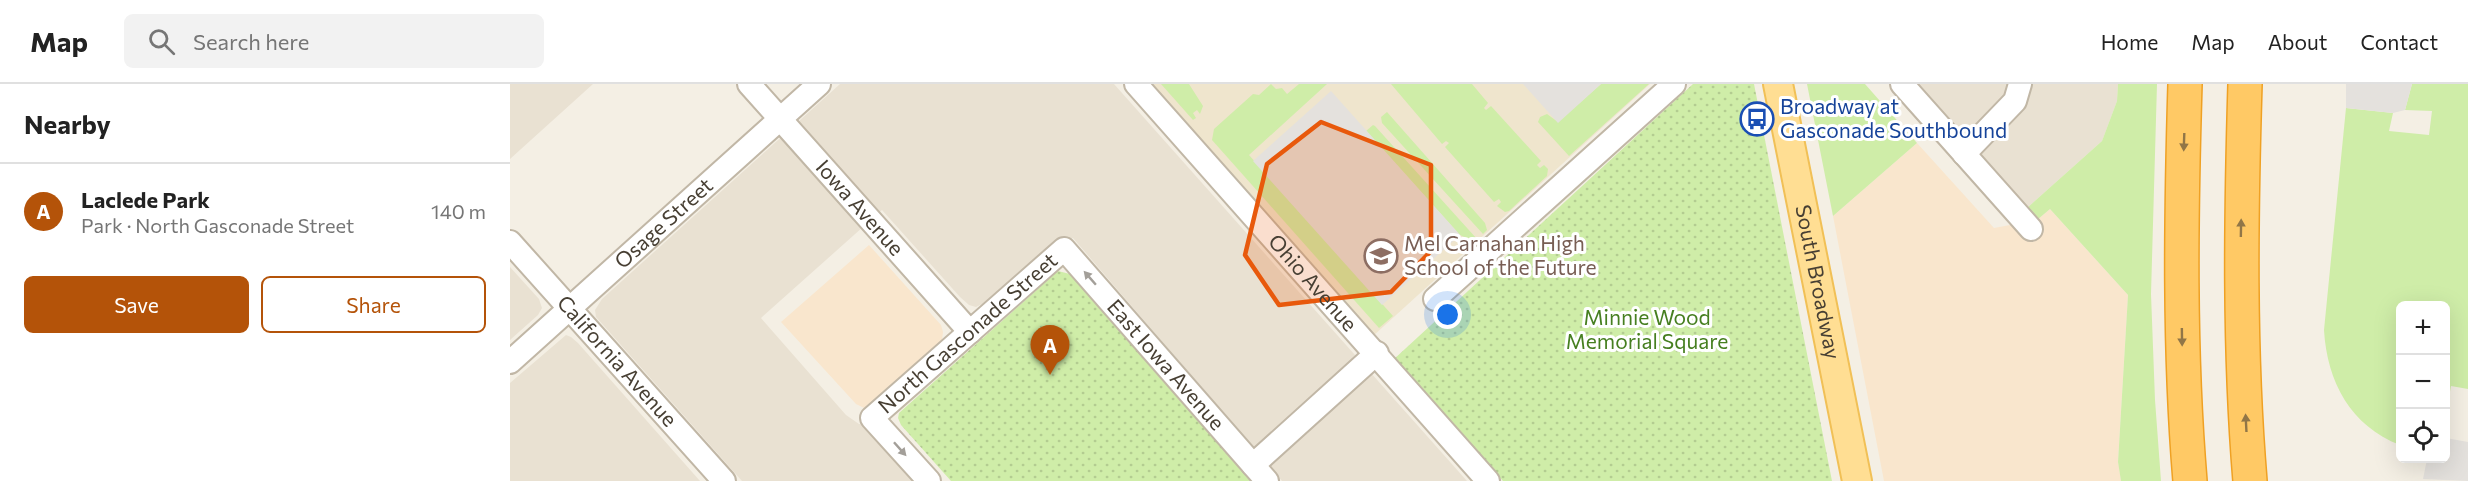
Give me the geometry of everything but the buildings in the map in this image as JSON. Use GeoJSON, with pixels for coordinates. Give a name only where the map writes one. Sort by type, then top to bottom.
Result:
{"type":"FeatureCollection","features":[{"type":"Feature","properties":{"kind":"highway"},"geometry":{"type":"LineString","coordinates":[[2185,84],[2181,303],[2184,407],[2190,481]]}},
{"type":"Feature","properties":{"kind":"highway"},"geometry":{"type":"LineString","coordinates":[[2245,84],[2241,232],[2242,334],[2250,481]]}},
{"type":"Feature","properties":{"kind":"main road","name":"South Broadway"},"geometry":{"type":"LineString","coordinates":[[1778,84],[1857,481]]}},
{"type":"Feature","properties":{"kind":"street","name":"Iowa Avenue"},"geometry":{"type":"LineString","coordinates":[[749,84],[970,332]]}},
{"type":"Feature","properties":{"kind":"street","name":"Osage Street"},"geometry":{"type":"LineString","coordinates":[[510,362],[819,84]]}},
{"type":"Feature","properties":{"kind":"street","name":"Ohio Avenue"},"geometry":{"type":"LineString","coordinates":[[1136,84],[1377,353],[1488,481]]}},
{"type":"Feature","properties":{"kind":"street"},"geometry":{"type":"LineString","coordinates":[[1435,299],[1674,84]]}},
{"type":"Feature","properties":{"kind":"street"},"geometry":{"type":"LineString","coordinates":[[1902,84],[2031,228]]}},
{"type":"Feature","properties":{"kind":"street"},"geometry":{"type":"LineString","coordinates":[[1964,154],[2015,101],[2020,84]]}},
{"type":"Feature","properties":{"kind":"street","name":"California Avenue"},"geometry":{"type":"LineString","coordinates":[[510,242],[724,481]]}},
{"type":"Feature","properties":{"kind":"street","name":"North Gasconade Street"},"geometry":{"type":"LineString","coordinates":[[929,481],[872,418],[1064,249]]}},
{"type":"Feature","properties":{"kind":"street","name":"East Iowa Avenue"},"geometry":{"type":"LineString","coordinates":[[1064,249],[1260,473]]}},
{"type":"Feature","properties":{"kind":"street"},"geometry":{"type":"LineString","coordinates":[[1260,473],[1377,353]]}},
{"type":"Feature","properties":{"kind":"highlighted area"},"geometry":{"type":"Polygon","coordinates":[[[1321,122],[1431,165],[1431,251],[1391,292],[1279,305],[1245,255],[1267,164],[1321,122]]]}},
{"type":"Feature","properties":{"kind":"shaded area"},"geometry":{"type":"Polygon","coordinates":[[[510,84],[593,84],[510,159],[510,84]]]}},
{"type":"Feature","properties":{"kind":"shaded area"},"geometry":{"type":"Polygon","coordinates":[[[840,84],[1114,84],[1467,481],[1282,481],[1073,238],[1056,240],[984,303],[976,307],[969,305],[960,297],[882,210],[761,318],[846,415],[859,424],[871,426],[922,481],[742,481],[596,317],[595,310],[602,299],[840,84]]]}},
{"type":"Feature","properties":{"kind":"shaded area","name":"Mel Carnahan High School of the Future"},"geometry":{"type":"Polygon","coordinates":[[[1148,84],[1650,84],[1373,336],[1148,84]]]}},
{"type":"Feature","properties":{"kind":"shaded area"},"geometry":{"type":"Polygon","coordinates":[[[1523,84],[1601,84],[1558,123],[1523,84]]]}},
{"type":"Feature","properties":{"kind":"shaded area"},"geometry":{"type":"Polygon","coordinates":[[[1918,84],[2118,84],[2117,101],[2102,141],[2027,208],[1918,84]]]}},
{"type":"Feature","properties":{"kind":"shaded area"},"geometry":{"type":"Polygon","coordinates":[[[2346,84],[2412,84],[2405,110],[2393,113],[2346,108],[2346,84]]]}},
{"type":"Feature","properties":{"kind":"shaded area"},"geometry":{"type":"Polygon","coordinates":[[[1331,91],[1460,235],[1382,305],[1253,161],[1331,91]]]}},
{"type":"Feature","properties":{"kind":"shaded area"},"geometry":{"type":"Polygon","coordinates":[[[1917,143],[1994,228],[2037,220],[2050,209],[2128,295],[2118,461],[2121,481],[1884,481],[1833,216],[1917,143]]]}},
{"type":"Feature","properties":{"kind":"shaded area"},"geometry":{"type":"Polygon","coordinates":[[[869,245],[941,325],[943,332],[942,340],[936,350],[866,409],[856,404],[781,322],[869,245]]]}},
{"type":"Feature","properties":{"kind":"shaded area"},"geometry":{"type":"Polygon","coordinates":[[[510,267],[539,299],[542,308],[538,315],[510,340],[510,267]]]}},
{"type":"Feature","properties":{"kind":"shaded area"},"geometry":{"type":"Polygon","coordinates":[[[566,335],[578,343],[700,481],[510,481],[510,383],[566,335]]]}},
{"type":"Feature","properties":{"kind":"shaded area"},"geometry":{"type":"Polygon","coordinates":[[[2450,439],[2468,442],[2468,481],[2423,479],[2426,463],[2450,463],[2450,439]]]}},
{"type":"Feature","properties":{"kind":"green space"},"geometry":{"type":"Polygon","coordinates":[[[1161,84],[1189,84],[1203,106],[1200,114],[1197,110],[1193,113],[1196,118],[1193,120],[1161,84]]]}},
{"type":"Feature","properties":{"kind":"green space"},"geometry":{"type":"Polygon","coordinates":[[[1271,84],[1276,89],[1282,88],[1287,94],[1299,84],[1327,84],[1249,155],[1393,316],[1379,328],[1212,140],[1214,129],[1253,94],[1259,95],[1271,84]]]}},
{"type":"Feature","properties":{"kind":"green space"},"geometry":{"type":"Polygon","coordinates":[[[1391,84],[1472,84],[1488,103],[1484,108],[1486,110],[1491,106],[1541,161],[1537,165],[1540,168],[1544,165],[1548,169],[1547,176],[1509,211],[1505,212],[1497,206],[1501,202],[1499,199],[1494,202],[1445,147],[1449,143],[1446,141],[1442,144],[1391,84]]]}},
{"type":"Feature","properties":{"kind":"green space"},"geometry":{"type":"Polygon","coordinates":[[[1601,84],[1649,84],[1569,156],[1538,122],[1540,117],[1547,114],[1558,122],[1601,84]]]}},
{"type":"Feature","properties":{"kind":"green space","name":"Minnie Wood Memorial Square"},"geometry":{"type":"Polygon","coordinates":[[[1693,84],[1754,84],[1832,481],[1503,481],[1393,360],[1693,84]]]}},
{"type":"Feature","properties":{"kind":"green space"},"geometry":{"type":"Polygon","coordinates":[[[1807,84],[1865,84],[1917,143],[1833,216],[1807,84]]]}},
{"type":"Feature","properties":{"kind":"green space"},"geometry":{"type":"Polygon","coordinates":[[[2118,84],[2157,84],[2151,294],[2161,481],[2121,481],[2118,462],[2128,295],[2050,209],[2037,220],[2027,208],[2102,141],[2117,101],[2118,84]]]}},
{"type":"Feature","properties":{"kind":"green space"},"geometry":{"type":"Polygon","coordinates":[[[2412,84],[2468,84],[2468,389],[2451,386],[2450,392],[2450,301],[2396,301],[2396,443],[2368,426],[2345,400],[2330,367],[2324,330],[2346,108],[2393,113],[2389,131],[2429,135],[2432,111],[2405,110],[2412,84]]]}},
{"type":"Feature","properties":{"kind":"green space"},"geometry":{"type":"Polygon","coordinates":[[[1387,112],[1485,223],[1487,230],[1483,234],[1382,123],[1381,117],[1387,112]]]}},
{"type":"Feature","properties":{"kind":"green space"},"geometry":{"type":"Polygon","coordinates":[[[1373,125],[1477,239],[1471,240],[1460,235],[1366,131],[1373,125]]]}},
{"type":"Feature","properties":{"kind":"green space"},"geometry":{"type":"Polygon","coordinates":[[[1058,271],[1070,274],[1255,481],[951,481],[901,425],[898,418],[899,413],[1058,271]]]}},
{"type":"Feature","properties":{"kind":"place","name":"Broadway at Gasconade Southbound"},"geometry":{"type":"Point","coordinates":[1757,119]}},
{"type":"Feature","properties":{"kind":"place","name":"Mel Carnahan High School of the Future"},"geometry":{"type":"Point","coordinates":[1381,256]}},
{"type":"Feature","properties":{"kind":"place","name":"Laclede Park"},"geometry":{"type":"Point","coordinates":[1050,375]}}]}
